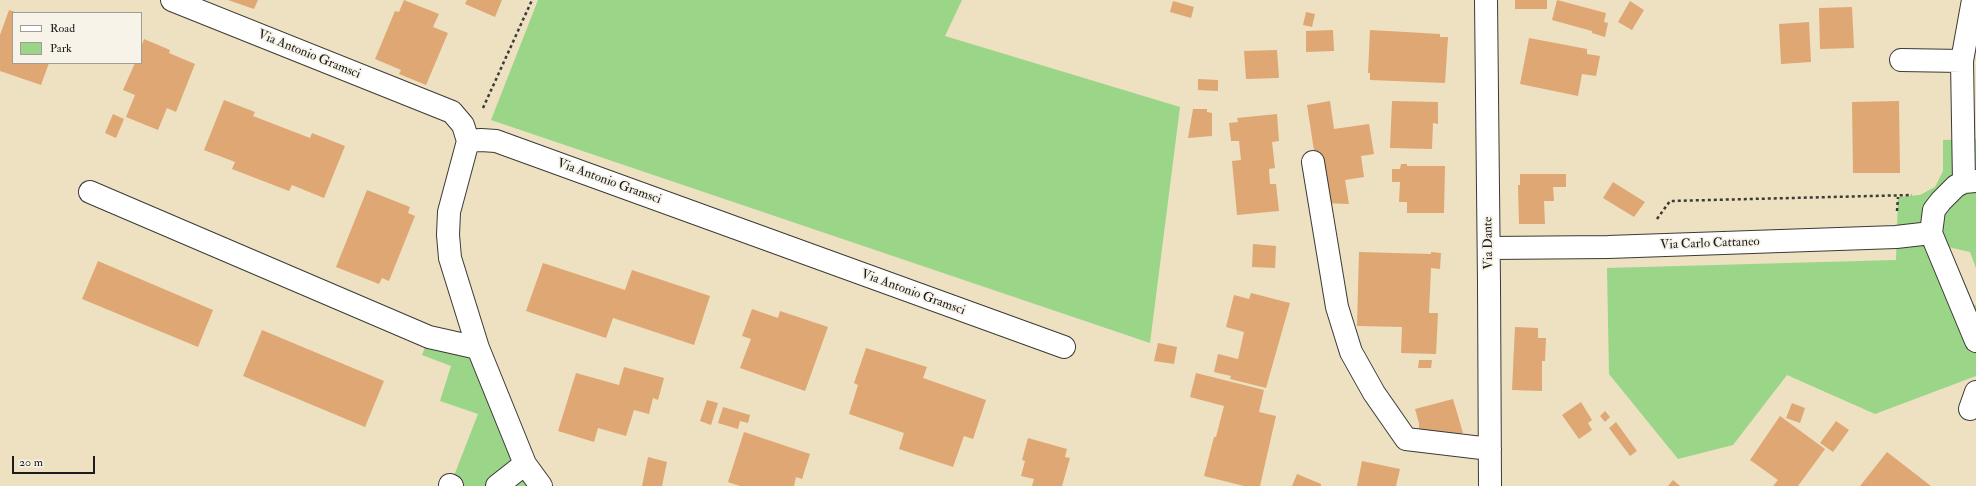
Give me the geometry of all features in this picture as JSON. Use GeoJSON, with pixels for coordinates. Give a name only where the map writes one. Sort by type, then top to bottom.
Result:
{"type":"FeatureCollection","features":[{"type":"Feature","properties":{"kind":"street","name":"Via Antonio Gramsci"},"geometry":{"type":"LineString","coordinates":[[172,0],[452,112],[463,125],[468,141],[496,141],[1064,347]]}},
{"type":"Feature","properties":{"kind":"street","name":"Via Dante"},"geometry":{"type":"LineString","coordinates":[[1486,0],[1490,486]]}},
{"type":"Feature","properties":{"kind":"street"},"geometry":{"type":"LineString","coordinates":[[1973,0],[1962,61],[1970,181],[1949,192],[1934,210],[1931,233],[1976,341]]}},
{"type":"Feature","properties":{"kind":"street"},"geometry":{"type":"LineString","coordinates":[[1901,60],[1962,61]]}},
{"type":"Feature","properties":{"kind":"street"},"geometry":{"type":"LineString","coordinates":[[468,141],[449,212],[448,235],[450,258],[478,348],[525,464],[541,486]]}},
{"type":"Feature","properties":{"kind":"street"},"geometry":{"type":"LineString","coordinates":[[1313,162],[1337,307],[1350,352],[1374,393],[1406,439],[1490,449]]}},
{"type":"Feature","properties":{"kind":"street"},"geometry":{"type":"LineString","coordinates":[[90,192],[429,337],[478,348]]}},
{"type":"Feature","properties":{"kind":"street","name":"Via Carlo Cattaneo"},"geometry":{"type":"LineString","coordinates":[[1489,248],[1608,247],[1896,237],[1931,233]]}},
{"type":"Feature","properties":{"kind":"street"},"geometry":{"type":"LineString","coordinates":[[497,486],[525,464]]}},
{"type":"Feature","properties":{"kind":"path"},"geometry":{"type":"LineString","coordinates":[[468,141],[532,0]]}},
{"type":"Feature","properties":{"kind":"path"},"geometry":{"type":"LineString","coordinates":[[1652,226],[1670,201],[1898,197],[1920,194]]}},
{"type":"Feature","properties":{"kind":"green space"},"geometry":{"type":"Polygon","coordinates":[[[538,0],[962,0],[945,36],[1180,107],[1150,343],[491,120],[538,0]]]}},
{"type":"Feature","properties":{"kind":"green space"},"geometry":{"type":"Polygon","coordinates":[[[1976,139],[1976,268],[1970,252],[1935,244],[1960,303],[1976,305],[1976,376],[1875,414],[1787,375],[1733,445],[1678,459],[1609,374],[1607,268],[1896,260],[1898,197],[1920,195],[1935,187],[1943,171],[1943,140],[1976,139]]]}},
{"type":"Feature","properties":{"kind":"green space"},"geometry":{"type":"Polygon","coordinates":[[[429,337],[478,348],[538,486],[450,486],[478,414],[440,401],[451,366],[422,355],[429,337]]]}},
{"type":"Feature","properties":{"kind":"building"},"geometry":{"type":"Polygon","coordinates":[[[228,0],[258,0],[254,9],[228,0]]]}},
{"type":"Feature","properties":{"kind":"building"},"geometry":{"type":"Polygon","coordinates":[[[404,0],[439,14],[433,27],[448,33],[426,85],[399,74],[401,70],[375,59],[395,11],[399,12],[404,0]]]}},
{"type":"Feature","properties":{"kind":"building"},"geometry":{"type":"Polygon","coordinates":[[[467,0],[502,0],[495,17],[465,4],[467,0]]]}},
{"type":"Feature","properties":{"kind":"building"},"geometry":{"type":"Polygon","coordinates":[[[1515,0],[1547,0],[1547,9],[1515,9],[1515,0]]]}},
{"type":"Feature","properties":{"kind":"building"},"geometry":{"type":"Polygon","coordinates":[[[1557,0],[1606,13],[1604,22],[1608,23],[1605,37],[1592,33],[1592,31],[1552,20],[1557,0]]]}},
{"type":"Feature","properties":{"kind":"building"},"geometry":{"type":"Polygon","coordinates":[[[1173,1],[1194,7],[1191,18],[1170,12],[1173,1]]]}},
{"type":"Feature","properties":{"kind":"building"},"geometry":{"type":"Polygon","coordinates":[[[1630,1],[1644,10],[1632,30],[1618,22],[1630,1]]]}},
{"type":"Feature","properties":{"kind":"building"},"geometry":{"type":"Polygon","coordinates":[[[1852,7],[1854,48],[1820,49],[1819,8],[1852,7]]]}},
{"type":"Feature","properties":{"kind":"building"},"geometry":{"type":"Polygon","coordinates":[[[9,10],[15,12],[12,12],[12,64],[49,64],[41,85],[0,71],[0,35],[9,10]]]}},
{"type":"Feature","properties":{"kind":"building"},"geometry":{"type":"Polygon","coordinates":[[[1306,12],[1315,14],[1312,27],[1303,25],[1306,12]]]}},
{"type":"Feature","properties":{"kind":"building"},"geometry":{"type":"Polygon","coordinates":[[[1809,22],[1811,62],[1781,64],[1779,24],[1809,22]]]}},
{"type":"Feature","properties":{"kind":"building"},"geometry":{"type":"Polygon","coordinates":[[[1333,30],[1334,51],[1306,52],[1306,31],[1333,30]]]}},
{"type":"Feature","properties":{"kind":"building"},"geometry":{"type":"Polygon","coordinates":[[[1370,30],[1440,34],[1440,37],[1448,37],[1445,83],[1370,80],[1370,73],[1368,73],[1370,30]]]}},
{"type":"Feature","properties":{"kind":"building"},"geometry":{"type":"Polygon","coordinates":[[[1529,38],[1587,49],[1587,54],[1600,56],[1596,76],[1582,74],[1578,96],[1520,84],[1529,38]]]}},
{"type":"Feature","properties":{"kind":"building"},"geometry":{"type":"Polygon","coordinates":[[[144,39],[170,50],[169,53],[195,64],[176,112],[167,108],[158,130],[126,117],[135,95],[123,90],[135,64],[142,64],[142,44],[144,39]]]}},
{"type":"Feature","properties":{"kind":"building"},"geometry":{"type":"Polygon","coordinates":[[[1277,50],[1279,78],[1246,79],[1244,51],[1277,50]]]}},
{"type":"Feature","properties":{"kind":"building"},"geometry":{"type":"Polygon","coordinates":[[[1198,79],[1218,80],[1218,91],[1198,90],[1198,79]]]}},
{"type":"Feature","properties":{"kind":"building"},"geometry":{"type":"Polygon","coordinates":[[[224,100],[255,112],[253,116],[310,138],[312,133],[345,146],[324,198],[292,185],[289,191],[232,169],[235,162],[204,150],[224,100]]]}},
{"type":"Feature","properties":{"kind":"building"},"geometry":{"type":"Polygon","coordinates":[[[1330,101],[1334,129],[1369,124],[1374,154],[1361,156],[1364,177],[1345,180],[1349,204],[1322,203],[1307,105],[1330,101]]]}},
{"type":"Feature","properties":{"kind":"building"},"geometry":{"type":"Polygon","coordinates":[[[1392,101],[1438,102],[1438,124],[1433,123],[1432,149],[1390,148],[1392,101]]]}},
{"type":"Feature","properties":{"kind":"building"},"geometry":{"type":"Polygon","coordinates":[[[1899,101],[1900,173],[1853,173],[1852,102],[1899,101]]]}},
{"type":"Feature","properties":{"kind":"building"},"geometry":{"type":"Polygon","coordinates":[[[1193,109],[1207,109],[1207,112],[1212,113],[1212,136],[1188,138],[1193,109]]]}},
{"type":"Feature","properties":{"kind":"building"},"geometry":{"type":"Polygon","coordinates":[[[113,114],[124,119],[116,138],[105,133],[113,114]]]}},
{"type":"Feature","properties":{"kind":"building"},"geometry":{"type":"Polygon","coordinates":[[[1277,114],[1279,141],[1272,142],[1275,168],[1269,169],[1270,184],[1276,184],[1279,211],[1237,215],[1232,161],[1241,160],[1239,141],[1231,141],[1229,123],[1238,122],[1237,118],[1277,114]]]}},
{"type":"Feature","properties":{"kind":"building"},"geometry":{"type":"Polygon","coordinates":[[[1401,164],[1407,164],[1407,166],[1445,166],[1444,213],[1407,213],[1407,202],[1399,202],[1400,182],[1392,182],[1392,169],[1400,169],[1401,164]]]}},
{"type":"Feature","properties":{"kind":"building"},"geometry":{"type":"Polygon","coordinates":[[[1520,174],[1566,174],[1566,187],[1553,187],[1554,201],[1544,201],[1545,224],[1519,224],[1518,185],[1520,185],[1520,174]]]}},
{"type":"Feature","properties":{"kind":"building"},"geometry":{"type":"Polygon","coordinates":[[[1613,182],[1645,202],[1634,217],[1603,198],[1613,182]]]}},
{"type":"Feature","properties":{"kind":"building"},"geometry":{"type":"Polygon","coordinates":[[[367,190],[410,207],[408,213],[415,216],[389,281],[382,278],[379,284],[336,267],[367,190]]]}},
{"type":"Feature","properties":{"kind":"building"},"geometry":{"type":"Polygon","coordinates":[[[1253,244],[1276,246],[1275,268],[1252,267],[1253,244]]]}},
{"type":"Feature","properties":{"kind":"building"},"geometry":{"type":"Polygon","coordinates":[[[1359,252],[1441,253],[1440,269],[1431,268],[1429,313],[1438,313],[1436,354],[1401,353],[1402,327],[1357,326],[1359,252]]]}},
{"type":"Feature","properties":{"kind":"building"},"geometry":{"type":"Polygon","coordinates":[[[98,261],[213,310],[198,347],[82,299],[98,261]]]}},
{"type":"Feature","properties":{"kind":"building"},"geometry":{"type":"Polygon","coordinates":[[[543,263],[625,290],[632,270],[710,296],[694,345],[613,318],[606,338],[526,311],[543,263]]]}},
{"type":"Feature","properties":{"kind":"building"},"geometry":{"type":"Polygon","coordinates":[[[1251,293],[1290,303],[1266,388],[1230,379],[1231,376],[1214,372],[1218,354],[1238,359],[1244,332],[1226,327],[1234,295],[1249,299],[1251,293]]]}},
{"type":"Feature","properties":{"kind":"building"},"geometry":{"type":"Polygon","coordinates":[[[752,309],[778,318],[780,311],[828,327],[805,391],[740,368],[751,339],[742,336],[752,309]]]}},
{"type":"Feature","properties":{"kind":"building"},"geometry":{"type":"Polygon","coordinates":[[[1515,327],[1538,328],[1538,338],[1546,338],[1545,361],[1542,361],[1542,391],[1512,390],[1515,327]]]}},
{"type":"Feature","properties":{"kind":"building"},"geometry":{"type":"Polygon","coordinates":[[[262,330],[384,381],[365,427],[243,376],[262,330]]]}},
{"type":"Feature","properties":{"kind":"building"},"geometry":{"type":"Polygon","coordinates":[[[1158,343],[1177,347],[1174,364],[1154,361],[1158,343]]]}},
{"type":"Feature","properties":{"kind":"building"},"geometry":{"type":"Polygon","coordinates":[[[866,348],[927,367],[923,378],[986,400],[973,439],[964,436],[953,467],[899,449],[904,433],[849,414],[858,385],[854,383],[866,348]]]}},
{"type":"Feature","properties":{"kind":"building"},"geometry":{"type":"Polygon","coordinates":[[[1419,360],[1432,360],[1431,368],[1418,368],[1419,360]]]}},
{"type":"Feature","properties":{"kind":"building"},"geometry":{"type":"Polygon","coordinates":[[[624,367],[664,378],[658,400],[653,398],[649,414],[634,410],[626,436],[598,428],[594,442],[558,431],[576,373],[619,385],[624,367]]]}},
{"type":"Feature","properties":{"kind":"building"},"geometry":{"type":"Polygon","coordinates":[[[1196,373],[1264,390],[1259,412],[1276,416],[1260,486],[1244,486],[1204,476],[1224,406],[1190,397],[1196,373]]]}},
{"type":"Feature","properties":{"kind":"building"},"geometry":{"type":"Polygon","coordinates":[[[1453,399],[1463,433],[1437,440],[1419,435],[1419,423],[1415,409],[1453,399]]]}},
{"type":"Feature","properties":{"kind":"building"},"geometry":{"type":"Polygon","coordinates":[[[707,400],[718,403],[711,425],[700,421],[707,400]]]}},
{"type":"Feature","properties":{"kind":"building"},"geometry":{"type":"Polygon","coordinates":[[[1581,402],[1592,420],[1588,423],[1592,430],[1579,439],[1562,415],[1581,402]]]}},
{"type":"Feature","properties":{"kind":"building"},"geometry":{"type":"Polygon","coordinates":[[[1792,403],[1805,408],[1800,423],[1786,418],[1792,403]]]}},
{"type":"Feature","properties":{"kind":"building"},"geometry":{"type":"Polygon","coordinates":[[[723,407],[750,415],[748,423],[740,421],[738,429],[718,423],[723,407]]]}},
{"type":"Feature","properties":{"kind":"building"},"geometry":{"type":"Polygon","coordinates":[[[1605,411],[1610,417],[1605,422],[1600,416],[1605,411]]]}},
{"type":"Feature","properties":{"kind":"building"},"geometry":{"type":"Polygon","coordinates":[[[1780,416],[1825,449],[1798,486],[1773,486],[1778,480],[1750,460],[1780,416]]]}},
{"type":"Feature","properties":{"kind":"building"},"geometry":{"type":"Polygon","coordinates":[[[1836,421],[1849,430],[1833,452],[1820,443],[1836,421]]]}},
{"type":"Feature","properties":{"kind":"building"},"geometry":{"type":"Polygon","coordinates":[[[1616,422],[1637,451],[1630,456],[1609,428],[1616,422]]]}},
{"type":"Feature","properties":{"kind":"building"},"geometry":{"type":"Polygon","coordinates":[[[744,432],[810,454],[802,479],[796,477],[794,486],[740,486],[728,482],[744,432]]]}},
{"type":"Feature","properties":{"kind":"building"},"geometry":{"type":"Polygon","coordinates":[[[1028,438],[1067,449],[1065,457],[1070,458],[1062,486],[1032,486],[1034,479],[1021,476],[1025,461],[1022,460],[1028,438]]]}},
{"type":"Feature","properties":{"kind":"building"},"geometry":{"type":"Polygon","coordinates":[[[1887,452],[1931,486],[1860,486],[1887,452]]]}},
{"type":"Feature","properties":{"kind":"building"},"geometry":{"type":"Polygon","coordinates":[[[648,457],[667,462],[662,486],[642,486],[648,457]]]}},
{"type":"Feature","properties":{"kind":"building"},"geometry":{"type":"Polygon","coordinates":[[[1362,461],[1400,469],[1396,486],[1357,486],[1362,461]]]}},
{"type":"Feature","properties":{"kind":"building"},"geometry":{"type":"Polygon","coordinates":[[[1297,474],[1321,484],[1321,486],[1292,486],[1297,474]]]}},
{"type":"Feature","properties":{"kind":"building"},"geometry":{"type":"Polygon","coordinates":[[[1673,480],[1680,486],[1668,486],[1673,480]]]}}]}
